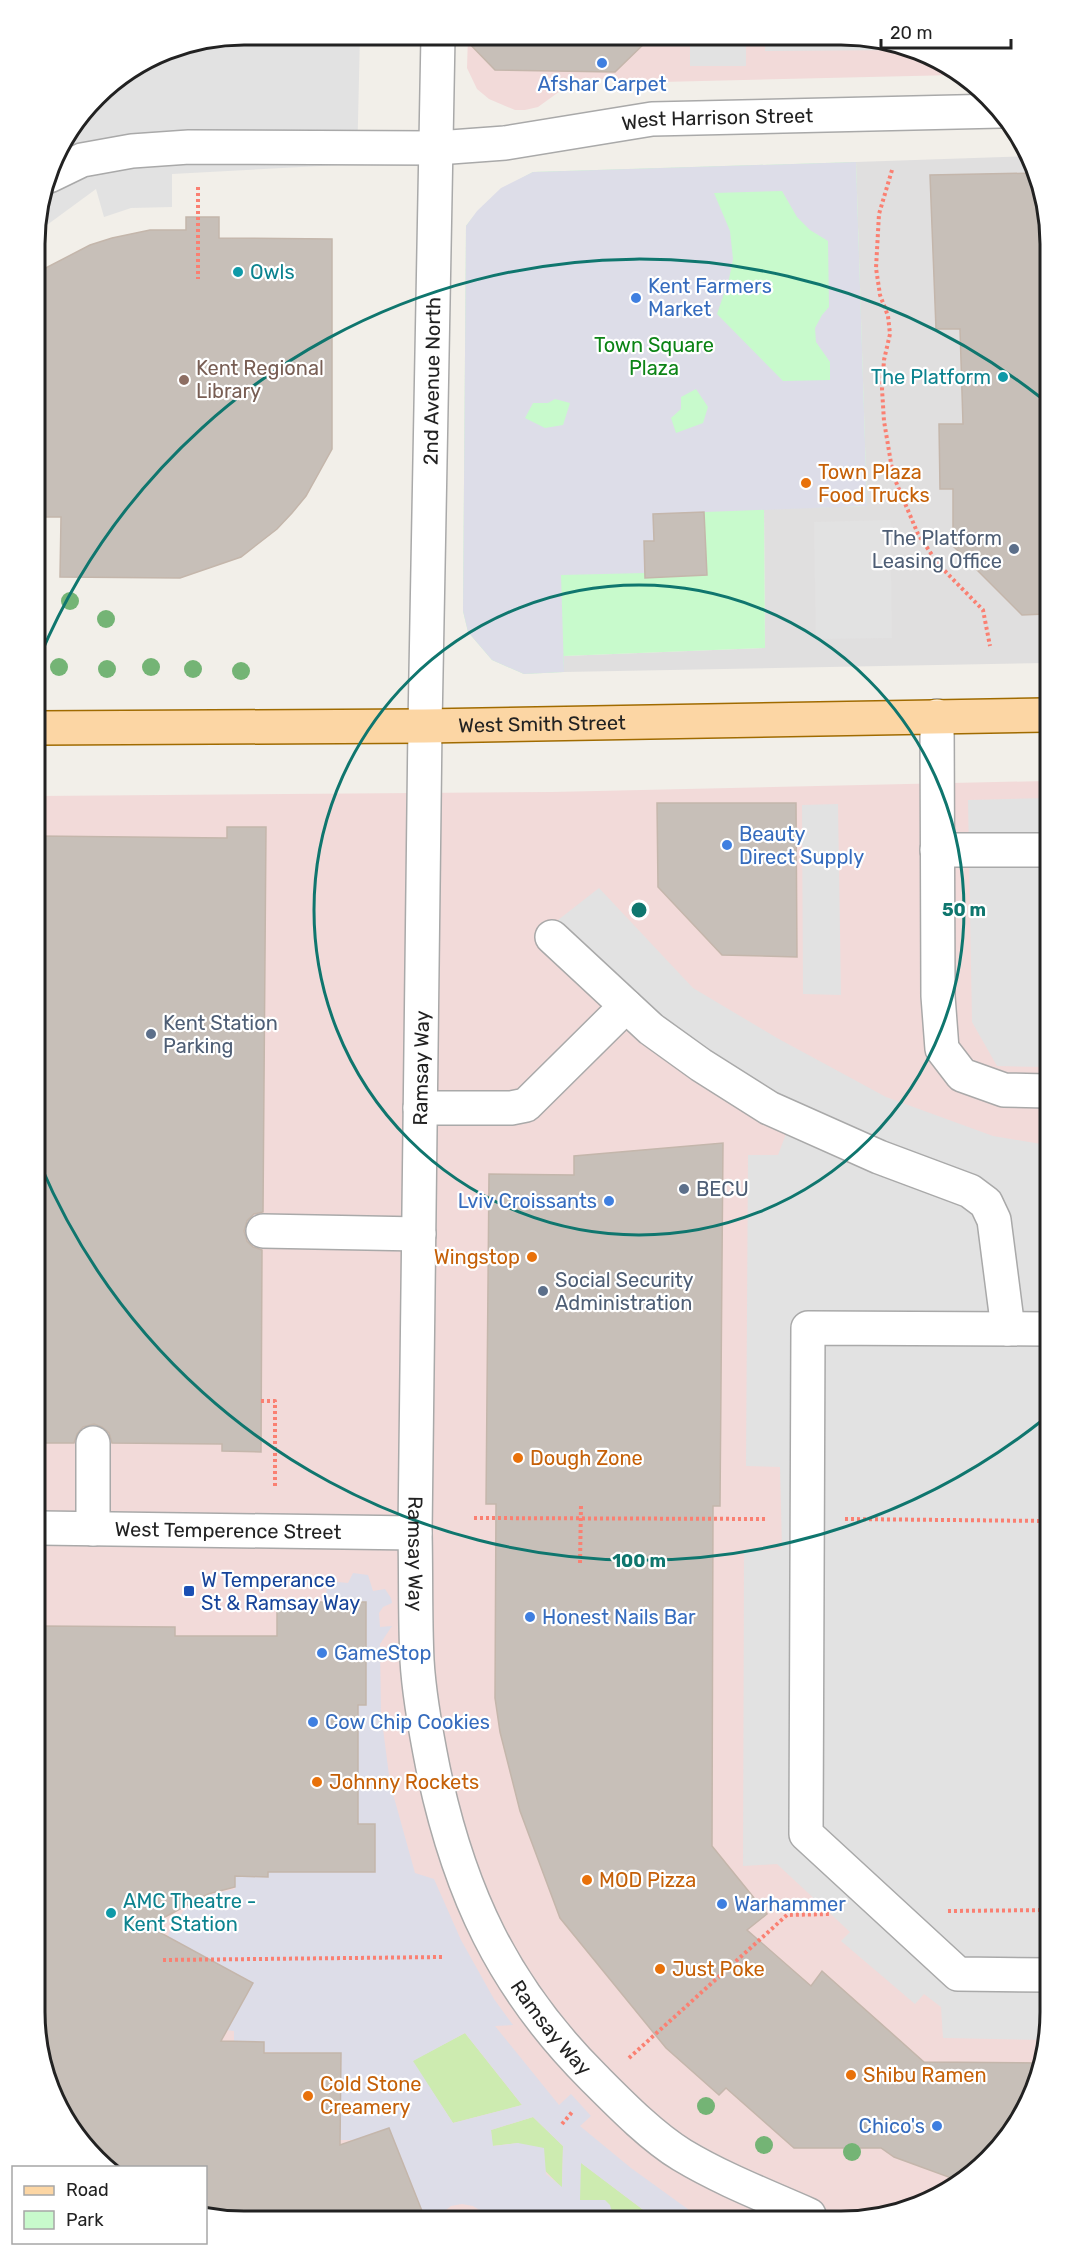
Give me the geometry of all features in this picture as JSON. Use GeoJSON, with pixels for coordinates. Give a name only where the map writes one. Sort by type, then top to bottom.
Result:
{"type":"FeatureCollection","features":[{"type":"Feature","properties":{"kind":"main road","name":"West Smith Street"},"geometry":{"type":"LineString","coordinates":[[45,728],[425,726],[1040,715]]}},
{"type":"Feature","properties":{"kind":"street","name":"2nd Avenue North"},"geometry":{"type":"LineString","coordinates":[[425,726],[438,45]]}},
{"type":"Feature","properties":{"kind":"street","name":"West Harrison Street"},"geometry":{"type":"LineString","coordinates":[[59,171],[82,160],[132,152],[198,147],[437,148],[505,143],[652,119],[989,111]]}},
{"type":"Feature","properties":{"kind":"street"},"geometry":{"type":"LineString","coordinates":[[937,716],[938,996],[942,1049],[962,1075],[1004,1090],[1040,1091]]}},
{"type":"Feature","properties":{"kind":"street","name":"Ramsay Way"},"geometry":{"type":"LineString","coordinates":[[425,726],[415,1533],[417,1662],[427,1738],[452,1847],[473,1903],[498,1954],[531,2007],[579,2063],[630,2113],[681,2154],[738,2184],[800,2211]]}},
{"type":"Feature","properties":{"kind":"street"},"geometry":{"type":"LineString","coordinates":[[937,850],[1040,850]]}},
{"type":"Feature","properties":{"kind":"street"},"geometry":{"type":"LineString","coordinates":[[552,937],[659,1035],[769,1108],[879,1157],[970,1191],[986,1203],[994,1220],[1008,1329]]}},
{"type":"Feature","properties":{"kind":"street"},"geometry":{"type":"LineString","coordinates":[[420,1108],[511,1108],[526,1105],[626,1006]]}},
{"type":"Feature","properties":{"kind":"street"},"geometry":{"type":"LineString","coordinates":[[263,1231],[419,1234]]}},
{"type":"Feature","properties":{"kind":"street"},"geometry":{"type":"LineString","coordinates":[[1040,1329],[808,1328],[806,1834],[958,1974],[1040,1975]]}},
{"type":"Feature","properties":{"kind":"street"},"geometry":{"type":"LineString","coordinates":[[93,1443],[93,1528]]}},
{"type":"Feature","properties":{"kind":"street","name":"West Temperence Street"},"geometry":{"type":"LineString","coordinates":[[45,1528],[415,1533]]}},
{"type":"Feature","properties":{"kind":"path"},"geometry":{"type":"LineString","coordinates":[[198,147],[198,279]]}},
{"type":"Feature","properties":{"kind":"path"},"geometry":{"type":"LineString","coordinates":[[892,170],[879,214],[876,268],[890,334],[884,360],[882,389],[893,475],[918,534],[938,564],[983,610],[990,646]]}},
{"type":"Feature","properties":{"kind":"path"},"geometry":{"type":"LineString","coordinates":[[261,1401],[275,1401],[275,1490]]}},
{"type":"Feature","properties":{"kind":"path"},"geometry":{"type":"LineString","coordinates":[[580,1563],[581,1505]]}},
{"type":"Feature","properties":{"kind":"path"},"geometry":{"type":"LineString","coordinates":[[474,1518],[769,1519]]}},
{"type":"Feature","properties":{"kind":"path"},"geometry":{"type":"LineString","coordinates":[[842,1519],[1040,1521]]}},
{"type":"Feature","properties":{"kind":"path"},"geometry":{"type":"LineString","coordinates":[[942,1911],[1040,1910]]}},
{"type":"Feature","properties":{"kind":"path"},"geometry":{"type":"LineString","coordinates":[[622,2064],[787,1915],[831,1914]]}},
{"type":"Feature","properties":{"kind":"path"},"geometry":{"type":"LineString","coordinates":[[163,1960],[444,1957]]}},
{"type":"Feature","properties":{"kind":"shaded area"},"geometry":{"type":"Polygon","coordinates":[[[231,45],[360,45],[357,164],[172,174],[172,207],[131,208],[104,217],[96,189],[46,226],[49,205],[60,168],[79,133],[103,103],[144,72],[180,56],[231,45]]]}},
{"type":"Feature","properties":{"kind":"shaded area"},"geometry":{"type":"Polygon","coordinates":[[[468,45],[854,45],[905,56],[945,75],[661,82],[587,78],[574,81],[538,107],[515,110],[489,99],[477,89],[467,68],[468,45]]]}},
{"type":"Feature","properties":{"kind":"shaded area"},"geometry":{"type":"Polygon","coordinates":[[[690,45],[746,45],[746,66],[690,66],[690,45]]]}},
{"type":"Feature","properties":{"kind":"shaded area"},"geometry":{"type":"Polygon","coordinates":[[[765,45],[854,45],[884,50],[765,51],[765,45]]]}},
{"type":"Feature","properties":{"kind":"shaded area"},"geometry":{"type":"Polygon","coordinates":[[[1019,156],[1029,180],[1036,205],[1040,244],[1040,663],[564,672],[564,656],[765,648],[764,509],[867,506],[856,162],[1019,156]]]}},
{"type":"Feature","properties":{"kind":"shaded area","name":"Town Square Plaza"},"geometry":{"type":"Polygon","coordinates":[[[856,162],[867,506],[653,514],[654,541],[644,542],[645,573],[561,575],[564,672],[524,674],[492,660],[468,632],[463,611],[466,226],[477,211],[501,188],[533,172],[856,162]],[[782,191],[714,193],[730,231],[733,259],[717,314],[783,381],[830,380],[830,362],[816,342],[815,328],[829,307],[828,241],[810,230],[797,217],[782,191]],[[696,389],[681,397],[681,409],[671,418],[676,433],[703,423],[708,407],[696,389]],[[555,399],[548,403],[533,403],[525,418],[545,428],[563,425],[570,403],[555,399]]]}},
{"type":"Feature","properties":{"kind":"shaded area"},"geometry":{"type":"Polygon","coordinates":[[[890,520],[892,638],[816,639],[814,522],[890,520]]]}},
{"type":"Feature","properties":{"kind":"shaded area"},"geometry":{"type":"Polygon","coordinates":[[[1040,781],[1040,2025],[1036,2051],[1025,2088],[1013,2112],[982,2153],[952,2177],[929,2190],[880,2207],[854,2211],[244,2211],[207,2207],[207,2166],[118,2166],[94,2143],[79,2123],[56,2076],[45,2025],[45,796],[552,792],[1040,781]]]}},
{"type":"Feature","properties":{"kind":"shaded area"},"geometry":{"type":"Polygon","coordinates":[[[1040,798],[1040,1067],[997,1066],[972,1022],[968,800],[1040,798]]]}},
{"type":"Feature","properties":{"kind":"shaded area"},"geometry":{"type":"Polygon","coordinates":[[[838,804],[841,995],[803,994],[802,805],[838,804]]]}},
{"type":"Feature","properties":{"kind":"shaded area"},"geometry":{"type":"Polygon","coordinates":[[[599,888],[693,988],[777,1038],[886,1097],[993,1136],[1040,1144],[1040,2025],[1038,2040],[943,2038],[941,2007],[924,1994],[915,2004],[841,1941],[850,1932],[777,1864],[743,1866],[744,1552],[782,1549],[780,1467],[746,1466],[748,1155],[778,1155],[792,1118],[544,931],[599,888]]]}},
{"type":"Feature","properties":{"kind":"shaded area"},"geometry":{"type":"Polygon","coordinates":[[[353,1573],[368,1575],[373,1591],[385,1589],[391,1598],[392,1603],[383,1607],[379,1613],[380,1627],[392,1626],[380,1644],[381,1713],[390,1783],[415,1873],[434,1879],[461,1940],[494,1999],[513,2025],[495,2026],[559,2105],[571,2094],[591,2116],[580,2126],[631,2168],[690,2211],[645,2211],[581,2163],[580,2200],[605,2200],[612,2211],[481,2211],[473,2206],[462,2204],[451,2206],[444,2211],[384,2211],[399,2204],[410,2180],[389,2128],[356,2140],[340,2140],[341,2053],[264,2052],[234,2041],[234,2031],[218,2029],[165,1945],[169,1933],[184,1910],[208,1895],[235,1889],[235,1876],[267,1877],[268,1858],[319,1872],[375,1872],[375,1824],[358,1824],[350,1705],[366,1705],[366,1602],[326,1601],[327,1581],[348,1583],[353,1573]],[[465,2033],[413,2061],[453,2123],[522,2105],[465,2033]],[[533,2117],[491,2130],[493,2146],[518,2143],[544,2148],[546,2174],[562,2187],[563,2146],[533,2117]]]}},
{"type":"Feature","properties":{"kind":"green space","name":"Town Square Plaza"},"geometry":{"type":"Polygon","coordinates":[[[856,162],[867,506],[764,509],[765,648],[564,656],[564,672],[524,674],[492,660],[468,632],[463,611],[466,226],[496,194],[533,172],[856,162]]]}},
{"type":"Feature","properties":{"kind":"green space"},"geometry":{"type":"Polygon","coordinates":[[[465,2033],[522,2105],[453,2123],[412,2061],[465,2033]]]}},
{"type":"Feature","properties":{"kind":"green space"},"geometry":{"type":"Polygon","coordinates":[[[533,2117],[563,2146],[562,2188],[518,2143],[492,2146],[491,2130],[533,2117]]]}},
{"type":"Feature","properties":{"kind":"green space"},"geometry":{"type":"Polygon","coordinates":[[[580,2162],[645,2211],[608,2211],[580,2200],[580,2162]]]}},
{"type":"Feature","properties":{"kind":"building"},"geometry":{"type":"Polygon","coordinates":[[[471,45],[643,45],[615,72],[495,70],[471,45]]]}},
{"type":"Feature","properties":{"kind":"building","name":"The Platform"},"geometry":{"type":"Polygon","coordinates":[[[1026,173],[1036,205],[1040,244],[1040,614],[1022,615],[953,546],[953,489],[940,489],[939,424],[963,424],[960,329],[936,329],[930,175],[1026,173]]]}},
{"type":"Feature","properties":{"kind":"building","name":"Kent Regional Library"},"geometry":{"type":"Polygon","coordinates":[[[186,217],[219,217],[219,238],[332,239],[332,449],[306,496],[292,513],[277,529],[241,557],[180,578],[60,577],[61,517],[45,517],[45,268],[90,245],[112,238],[150,230],[186,230],[186,217]]]}},
{"type":"Feature","properties":{"kind":"building"},"geometry":{"type":"Polygon","coordinates":[[[704,512],[707,575],[645,578],[644,541],[654,541],[653,514],[704,512]]]}},
{"type":"Feature","properties":{"kind":"building","name":"Beauty Direct Supply"},"geometry":{"type":"Polygon","coordinates":[[[657,803],[796,803],[797,957],[722,955],[658,887],[657,803]]]}},
{"type":"Feature","properties":{"kind":"building","name":"Kent Station Parking"},"geometry":{"type":"Polygon","coordinates":[[[227,827],[266,827],[263,1212],[254,1214],[247,1221],[244,1231],[247,1241],[253,1247],[262,1250],[261,1452],[222,1451],[222,1444],[112,1443],[109,1433],[94,1424],[83,1427],[74,1443],[45,1443],[45,836],[227,838],[227,827]]]}},
{"type":"Feature","properties":{"kind":"building"},"geometry":{"type":"Polygon","coordinates":[[[723,1143],[720,1506],[713,1506],[712,1846],[767,1914],[747,1930],[811,1986],[822,1971],[924,2062],[1033,2063],[1025,2088],[999,2133],[982,2153],[951,2178],[894,2157],[881,2148],[794,2148],[726,2088],[719,2095],[666,2048],[560,1918],[520,1811],[500,1732],[495,1698],[496,1504],[486,1504],[489,1174],[574,1175],[574,1156],[723,1143]]]}},
{"type":"Feature","properties":{"kind":"building","name":"AMC Theatre - Kent Station"},"geometry":{"type":"Polygon","coordinates":[[[277,1602],[366,1602],[366,1705],[358,1705],[358,1824],[375,1824],[375,1872],[268,1872],[268,1877],[235,1876],[235,1887],[208,1894],[148,1926],[253,1983],[221,2041],[264,2042],[264,2053],[341,2053],[340,2145],[389,2128],[422,2211],[244,2211],[207,2207],[207,2166],[118,2166],[113,2162],[94,2143],[79,2123],[56,2076],[49,2051],[45,2025],[45,1626],[175,1627],[175,1636],[277,1636],[277,1602]]]}},
{"type":"Feature","properties":{"kind":"place","name":"Afshar Carpet"},"geometry":{"type":"Point","coordinates":[602,63]}},
{"type":"Feature","properties":{"kind":"place","name":"Owls"},"geometry":{"type":"Point","coordinates":[238,272]}},
{"type":"Feature","properties":{"kind":"place","name":"Kent Farmers Market"},"geometry":{"type":"Point","coordinates":[636,298]}},
{"type":"Feature","properties":{"kind":"place","name":"The Platform"},"geometry":{"type":"Point","coordinates":[1003,377]}},
{"type":"Feature","properties":{"kind":"place","name":"Kent Regional Library"},"geometry":{"type":"Point","coordinates":[184,380]}},
{"type":"Feature","properties":{"kind":"place","name":"Town Plaza Food Trucks"},"geometry":{"type":"Point","coordinates":[806,483]}},
{"type":"Feature","properties":{"kind":"place","name":"The Platform Leasing Office"},"geometry":{"type":"Point","coordinates":[1014,549]}},
{"type":"Feature","properties":{"kind":"place","name":"Beauty Direct Supply"},"geometry":{"type":"Point","coordinates":[727,845]}},
{"type":"Feature","properties":{"kind":"place","name":"Kent Station Parking"},"geometry":{"type":"Point","coordinates":[151,1034]}},
{"type":"Feature","properties":{"kind":"place","name":"BECU"},"geometry":{"type":"Point","coordinates":[684,1189]}},
{"type":"Feature","properties":{"kind":"place","name":"Lviv Croissants"},"geometry":{"type":"Point","coordinates":[609,1201]}},
{"type":"Feature","properties":{"kind":"place","name":"Wingstop"},"geometry":{"type":"Point","coordinates":[532,1257]}},
{"type":"Feature","properties":{"kind":"place","name":"Social Security Administration"},"geometry":{"type":"Point","coordinates":[543,1291]}},
{"type":"Feature","properties":{"kind":"place","name":"Dough Zone"},"geometry":{"type":"Point","coordinates":[518,1458]}},
{"type":"Feature","properties":{"kind":"place","name":"W Temperance St & Ramsay Way"},"geometry":{"type":"Point","coordinates":[189,1591]}},
{"type":"Feature","properties":{"kind":"place","name":"Honest Nails Bar"},"geometry":{"type":"Point","coordinates":[530,1617]}},
{"type":"Feature","properties":{"kind":"place","name":"GameStop"},"geometry":{"type":"Point","coordinates":[322,1653]}},
{"type":"Feature","properties":{"kind":"place","name":"Cow Chip Cookies"},"geometry":{"type":"Point","coordinates":[313,1722]}},
{"type":"Feature","properties":{"kind":"place","name":"Johnny Rockets"},"geometry":{"type":"Point","coordinates":[317,1782]}},
{"type":"Feature","properties":{"kind":"place","name":"MOD Pizza"},"geometry":{"type":"Point","coordinates":[587,1880]}},
{"type":"Feature","properties":{"kind":"place","name":"Warhammer"},"geometry":{"type":"Point","coordinates":[722,1904]}},
{"type":"Feature","properties":{"kind":"place","name":"AMC Theatre - Kent Station"},"geometry":{"type":"Point","coordinates":[111,1913]}},
{"type":"Feature","properties":{"kind":"place","name":"Just Poke"},"geometry":{"type":"Point","coordinates":[660,1969]}},
{"type":"Feature","properties":{"kind":"place","name":"Shibu Ramen"},"geometry":{"type":"Point","coordinates":[851,2075]}},
{"type":"Feature","properties":{"kind":"place","name":"Cold Stone Creamery"},"geometry":{"type":"Point","coordinates":[308,2096]}},
{"type":"Feature","properties":{"kind":"place","name":"Chico's"},"geometry":{"type":"Point","coordinates":[937,2126]}}]}
